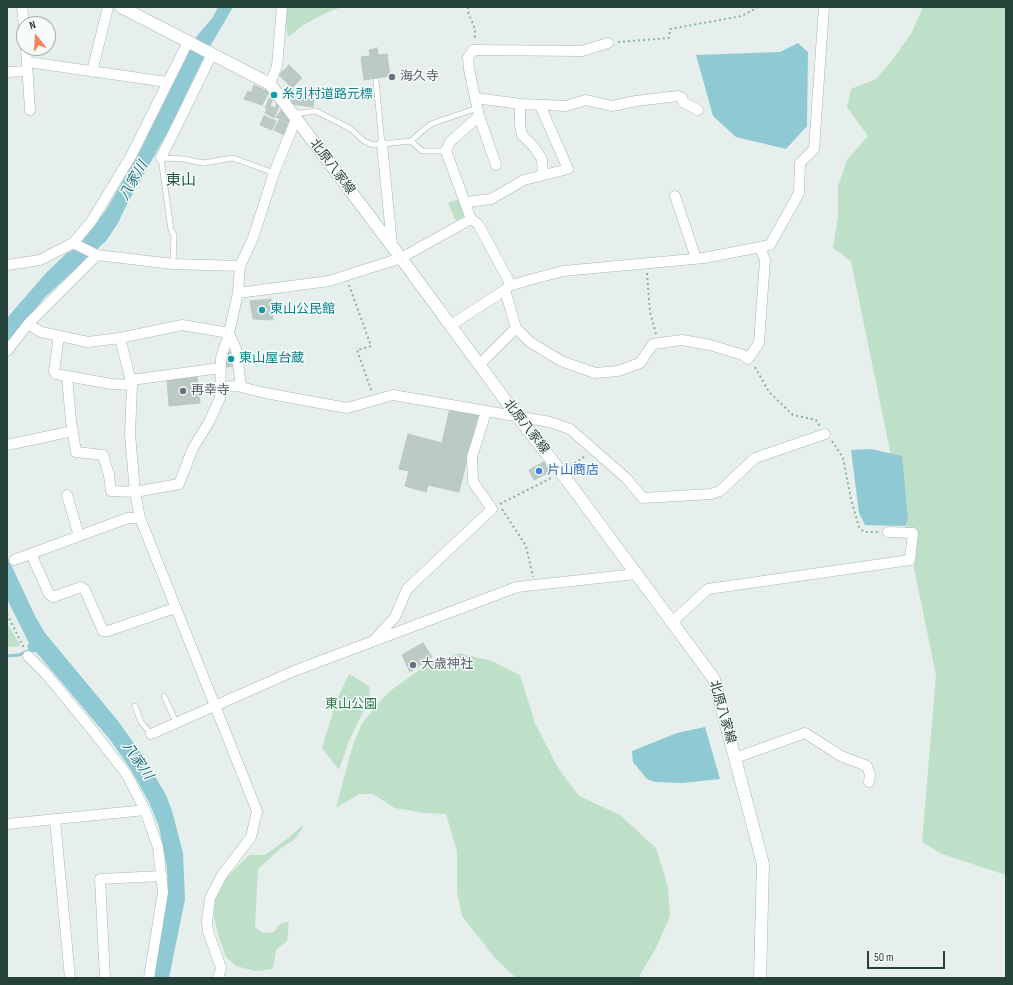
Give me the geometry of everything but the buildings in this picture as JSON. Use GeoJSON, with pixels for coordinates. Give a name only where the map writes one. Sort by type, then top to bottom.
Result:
{"type":"FeatureCollection","features":[{"type":"Feature","properties":{"kind":"main road","name":"北原八家線"},"geometry":{"type":"LineString","coordinates":[[121,7],[270,84],[402,258],[479,365],[561,472],[714,679],[763,864],[760,978]]}},
{"type":"Feature","properties":{"kind":"street"},"geometry":{"type":"LineString","coordinates":[[92,72],[108,7]]}},
{"type":"Feature","properties":{"kind":"street"},"geometry":{"type":"LineString","coordinates":[[270,84],[277,66],[282,7]]}},
{"type":"Feature","properties":{"kind":"street"},"geometry":{"type":"LineString","coordinates":[[451,325],[508,287],[563,271],[696,258],[770,245],[799,193],[800,163],[814,149],[824,7]]}},
{"type":"Feature","properties":{"kind":"street"},"geometry":{"type":"LineString","coordinates":[[7,265],[40,260],[73,243],[92,222],[131,156],[188,42]]}},
{"type":"Feature","properties":{"kind":"street"},"geometry":{"type":"LineString","coordinates":[[496,165],[468,69],[468,58],[473,50],[582,51],[608,43]]}},
{"type":"Feature","properties":{"kind":"street"},"geometry":{"type":"LineString","coordinates":[[161,158],[212,54]]}},
{"type":"Feature","properties":{"kind":"street"},"geometry":{"type":"LineString","coordinates":[[27,56],[30,110]]}},
{"type":"Feature","properties":{"kind":"street"},"geometry":{"type":"LineString","coordinates":[[7,72],[28,66],[92,72],[167,82]]}},
{"type":"Feature","properties":{"kind":"street"},"geometry":{"type":"LineString","coordinates":[[698,110],[683,102],[682,98],[678,96],[636,101],[612,106],[586,100],[566,106],[520,104],[478,107],[450,142],[446,151],[462,199],[466,202],[471,219],[478,224],[508,287],[516,328],[530,342],[561,361],[595,373],[618,371],[640,363],[653,344],[682,340],[732,352],[748,359],[759,342],[765,260],[760,247]]}},
{"type":"Feature","properties":{"kind":"street"},"geometry":{"type":"LineString","coordinates":[[520,104],[520,125],[522,135],[534,147],[542,159],[543,175]]}},
{"type":"Feature","properties":{"kind":"street"},"geometry":{"type":"LineString","coordinates":[[466,202],[491,199],[524,180],[568,169],[540,105]]}},
{"type":"Feature","properties":{"kind":"street"},"geometry":{"type":"LineString","coordinates":[[67,377],[72,431],[76,452],[103,455],[109,475],[111,491],[135,492],[179,484],[193,448],[209,422],[220,398],[221,358],[229,333],[238,293],[240,266],[253,238],[294,117]]}},
{"type":"Feature","properties":{"kind":"street"},"geometry":{"type":"LineString","coordinates":[[382,144],[392,245]]}},
{"type":"Feature","properties":{"kind":"street"},"geometry":{"type":"LineString","coordinates":[[675,196],[696,258]]}},
{"type":"Feature","properties":{"kind":"street"},"geometry":{"type":"LineString","coordinates":[[238,293],[328,281],[346,276],[402,258],[471,219]]}},
{"type":"Feature","properties":{"kind":"street"},"geometry":{"type":"LineString","coordinates":[[73,243],[97,255],[174,264],[240,266]]}},
{"type":"Feature","properties":{"kind":"street"},"geometry":{"type":"LineString","coordinates":[[7,351],[28,324],[97,255]]}},
{"type":"Feature","properties":{"kind":"street"},"geometry":{"type":"LineString","coordinates":[[28,324],[41,332],[88,342],[120,338],[182,325],[229,333]]}},
{"type":"Feature","properties":{"kind":"street"},"geometry":{"type":"LineString","coordinates":[[479,365],[516,328]]}},
{"type":"Feature","properties":{"kind":"street"},"geometry":{"type":"LineString","coordinates":[[229,333],[236,349],[241,387]]}},
{"type":"Feature","properties":{"kind":"street"},"geometry":{"type":"LineString","coordinates":[[59,336],[54,371],[56,374],[67,377],[111,384],[131,383],[220,368]]}},
{"type":"Feature","properties":{"kind":"street"},"geometry":{"type":"LineString","coordinates":[[120,338],[131,383],[130,434],[135,492],[140,518],[257,811],[251,837],[222,875],[210,898],[207,921],[208,931],[221,968],[218,978]]}},
{"type":"Feature","properties":{"kind":"street"},"geometry":{"type":"LineString","coordinates":[[221,386],[241,387],[265,393],[347,408],[393,395],[550,422],[570,429],[626,478],[643,498],[711,494],[720,491],[756,458],[825,434]]}},
{"type":"Feature","properties":{"kind":"street"},"geometry":{"type":"LineString","coordinates":[[374,641],[395,617],[407,589],[496,506],[473,482],[472,457],[486,412]]}},
{"type":"Feature","properties":{"kind":"street"},"geometry":{"type":"LineString","coordinates":[[7,445],[72,431]]}},
{"type":"Feature","properties":{"kind":"street"},"geometry":{"type":"LineString","coordinates":[[67,495],[79,536]]}},
{"type":"Feature","properties":{"kind":"street"},"geometry":{"type":"LineString","coordinates":[[14,560],[128,518],[140,518]]}},
{"type":"Feature","properties":{"kind":"street"},"geometry":{"type":"LineString","coordinates":[[672,622],[708,589],[910,560],[913,533],[888,532]]}},
{"type":"Feature","properties":{"kind":"street"},"geometry":{"type":"LineString","coordinates":[[31,554],[49,594],[54,597],[81,587],[85,590],[103,631],[108,631],[175,608]]}},
{"type":"Feature","properties":{"kind":"street"},"geometry":{"type":"LineString","coordinates":[[151,734],[294,671],[517,587],[636,574]]}},
{"type":"Feature","properties":{"kind":"street"},"geometry":{"type":"LineString","coordinates":[[28,656],[47,675],[127,775],[146,810],[158,847],[163,892],[150,978]]}},
{"type":"Feature","properties":{"kind":"street"},"geometry":{"type":"LineString","coordinates":[[735,758],[805,733],[841,756],[867,766],[870,775],[869,782]]}},
{"type":"Feature","properties":{"kind":"street"},"geometry":{"type":"LineString","coordinates":[[7,824],[146,810]]}},
{"type":"Feature","properties":{"kind":"street"},"geometry":{"type":"LineString","coordinates":[[55,820],[70,978]]}},
{"type":"Feature","properties":{"kind":"street"},"geometry":{"type":"LineString","coordinates":[[106,978],[100,879],[162,876]]}},
{"type":"Feature","properties":{"kind":"lane"},"geometry":{"type":"LineString","coordinates":[[376,81],[382,144]]}},
{"type":"Feature","properties":{"kind":"lane"},"geometry":{"type":"LineString","coordinates":[[294,117],[316,111],[351,129],[364,141],[374,145],[411,141],[428,126],[478,107]]}},
{"type":"Feature","properties":{"kind":"lane"},"geometry":{"type":"LineString","coordinates":[[411,141],[422,151],[446,151]]}},
{"type":"Feature","properties":{"kind":"lane"},"geometry":{"type":"LineString","coordinates":[[174,264],[174,235],[171,230],[161,158],[184,158],[203,163],[233,158],[274,173]]}},
{"type":"Feature","properties":{"kind":"lane"},"geometry":{"type":"LineString","coordinates":[[164,696],[176,722]]}},
{"type":"Feature","properties":{"kind":"lane"},"geometry":{"type":"LineString","coordinates":[[135,706],[141,722],[151,734]]}},
{"type":"Feature","properties":{"kind":"path"},"geometry":{"type":"LineString","coordinates":[[468,7],[468,12],[476,35],[473,50]]}},
{"type":"Feature","properties":{"kind":"path"},"geometry":{"type":"LineString","coordinates":[[608,43],[669,38],[670,29],[742,16],[758,7]]}},
{"type":"Feature","properties":{"kind":"path"},"geometry":{"type":"LineString","coordinates":[[646,262],[650,312],[659,343]]}},
{"type":"Feature","properties":{"kind":"path"},"geometry":{"type":"LineString","coordinates":[[346,276],[371,346],[357,350],[374,400]]}},
{"type":"Feature","properties":{"kind":"path"},"geometry":{"type":"LineString","coordinates":[[748,359],[756,368],[769,392],[793,415],[816,420],[825,434],[837,446],[843,458],[851,499],[859,527],[864,532],[888,532]]}},
{"type":"Feature","properties":{"kind":"path"},"geometry":{"type":"LineString","coordinates":[[535,585],[526,546],[496,506],[561,472],[594,451]]}},
{"type":"Feature","properties":{"kind":"path"},"geometry":{"type":"LineString","coordinates":[[7,614],[21,643]]}},
{"type":"Feature","properties":{"kind":"green space"},"geometry":{"type":"Polygon","coordinates":[[[288,7],[344,7],[332,10],[303,25],[288,37],[284,14],[288,7]]]}},
{"type":"Feature","properties":{"kind":"green space"},"geometry":{"type":"Polygon","coordinates":[[[923,7],[1006,7],[1006,875],[942,854],[922,842],[936,675],[851,261],[833,248],[838,217],[838,186],[847,160],[868,136],[847,107],[851,89],[876,79],[894,58],[912,32],[923,7]]]}},
{"type":"Feature","properties":{"kind":"green space"},"geometry":{"type":"Polygon","coordinates":[[[459,199],[468,214],[461,222],[455,219],[448,203],[459,199]]]}},
{"type":"Feature","properties":{"kind":"green space"},"geometry":{"type":"Polygon","coordinates":[[[7,623],[20,644],[19,646],[7,647],[7,623]]]}},
{"type":"Feature","properties":{"kind":"green space"},"geometry":{"type":"Polygon","coordinates":[[[459,653],[492,661],[520,675],[535,723],[558,768],[579,796],[620,815],[656,848],[668,887],[670,916],[656,948],[638,978],[516,978],[494,957],[462,916],[457,892],[457,851],[446,814],[424,813],[395,808],[373,794],[359,794],[336,808],[352,748],[361,725],[376,706],[390,691],[422,668],[459,653]]]}},
{"type":"Feature","properties":{"kind":"green space","name":"東山公園"},"geometry":{"type":"Polygon","coordinates":[[[349,674],[369,686],[370,697],[349,741],[339,770],[322,748],[337,699],[349,674]]]}},
{"type":"Feature","properties":{"kind":"green space"},"geometry":{"type":"Polygon","coordinates":[[[302,826],[303,828],[294,840],[281,848],[258,869],[255,927],[263,933],[274,932],[280,924],[289,921],[287,941],[276,950],[273,969],[255,971],[236,966],[226,957],[219,938],[214,917],[215,897],[224,880],[249,855],[265,855],[302,826]]]}},
{"type":"Feature","properties":{"kind":"water","name":"八家川"},"geometry":{"type":"Polygon","coordinates":[[[218,7],[233,7],[205,55],[170,128],[128,202],[118,223],[106,241],[45,297],[7,344],[7,318],[47,272],[67,253],[76,249],[106,210],[139,153],[196,37],[213,17],[218,7]]]}},
{"type":"Feature","properties":{"kind":"water"},"geometry":{"type":"Polygon","coordinates":[[[798,43],[808,52],[807,126],[786,149],[736,137],[713,116],[696,55],[780,52],[798,43]]]}},
{"type":"Feature","properties":{"kind":"water"},"geometry":{"type":"Polygon","coordinates":[[[871,449],[902,456],[908,520],[905,526],[865,525],[859,513],[851,450],[871,449]]]}},
{"type":"Feature","properties":{"kind":"water","name":"八家川"},"geometry":{"type":"Polygon","coordinates":[[[7,556],[35,616],[45,633],[118,721],[143,756],[166,795],[172,811],[183,853],[185,899],[169,978],[155,978],[155,959],[164,920],[168,891],[167,868],[159,827],[149,802],[131,770],[111,741],[36,652],[30,652],[27,646],[29,643],[7,599],[7,556]]]}},
{"type":"Feature","properties":{"kind":"water"},"geometry":{"type":"Polygon","coordinates":[[[705,727],[720,779],[683,783],[655,782],[647,779],[633,762],[632,751],[677,733],[705,727]]]}},
{"type":"Feature","properties":{"kind":"waterway"},"geometry":{"type":"LineString","coordinates":[[7,656],[19,655],[32,649]]}},
{"type":"Feature","properties":{"kind":"place","name":"海久寺"},"geometry":{"type":"Point","coordinates":[392,77]}},
{"type":"Feature","properties":{"kind":"place","name":"糸引村道路元標"},"geometry":{"type":"Point","coordinates":[274,95]}},
{"type":"Feature","properties":{"kind":"place","name":"東山公民館"},"geometry":{"type":"Point","coordinates":[262,310]}},
{"type":"Feature","properties":{"kind":"place","name":"東山屋台蔵"},"geometry":{"type":"Point","coordinates":[231,359]}},
{"type":"Feature","properties":{"kind":"place","name":"再幸寺"},"geometry":{"type":"Point","coordinates":[183,391]}},
{"type":"Feature","properties":{"kind":"place","name":"片山商店"},"geometry":{"type":"Point","coordinates":[539,471]}},
{"type":"Feature","properties":{"kind":"place","name":"大歳神社"},"geometry":{"type":"Point","coordinates":[413,665]}},
{"type":"Feature","properties":{"kind":"district","name":"東山"},"geometry":{"type":"Point","coordinates":[181,181]}}]}
